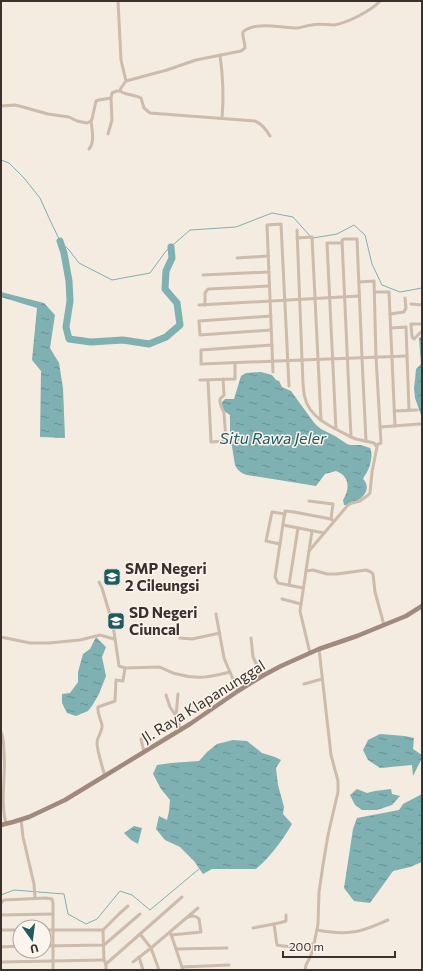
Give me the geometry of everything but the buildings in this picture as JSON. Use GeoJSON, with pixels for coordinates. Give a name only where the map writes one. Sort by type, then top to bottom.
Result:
{"type":"FeatureCollection","features":[{"type":"Feature","properties":{"kind":"street"},"geometry":{"type":"LineString","coordinates":[[118,1],[121,60],[126,81]]}},
{"type":"Feature","properties":{"kind":"street"},"geometry":{"type":"LineString","coordinates":[[120,91],[126,81],[167,70],[196,60],[241,51],[245,48],[243,32],[248,28],[254,26],[301,28],[312,24],[341,23],[360,15],[374,7],[380,1]]}},
{"type":"Feature","properties":{"kind":"street"},"geometry":{"type":"LineString","coordinates":[[220,55],[223,80],[222,118]]}},
{"type":"Feature","properties":{"kind":"street"},"geometry":{"type":"LineString","coordinates":[[108,134],[112,120],[112,93],[120,91],[124,94],[138,96],[141,98],[144,108],[150,113],[254,121],[260,123],[267,130],[270,136]]}},
{"type":"Feature","properties":{"kind":"street"},"geometry":{"type":"LineString","coordinates":[[89,149],[93,142],[91,121],[96,101],[111,98]]}},
{"type":"Feature","properties":{"kind":"street"},"geometry":{"type":"LineString","coordinates":[[1,106],[15,105],[48,114],[66,116],[77,121],[87,123],[91,121]]}},
{"type":"Feature","properties":{"kind":"street"},"geometry":{"type":"LineString","coordinates":[[273,372],[267,225],[281,224],[288,386]]}},
{"type":"Feature","properties":{"kind":"street"},"geometry":{"type":"LineString","coordinates":[[297,230],[304,397],[311,410],[321,420],[351,437],[374,443],[376,445]]}},
{"type":"Feature","properties":{"kind":"street"},"geometry":{"type":"LineString","coordinates":[[297,238],[312,237],[321,420]]}},
{"type":"Feature","properties":{"kind":"street"},"geometry":{"type":"LineString","coordinates":[[351,437],[342,243],[342,240],[344,239],[357,239],[366,441]]}},
{"type":"Feature","properties":{"kind":"street"},"geometry":{"type":"LineString","coordinates":[[336,429],[327,243],[342,243]]}},
{"type":"Feature","properties":{"kind":"street"},"geometry":{"type":"LineString","coordinates":[[237,258],[268,256]]}},
{"type":"Feature","properties":{"kind":"street"},"geometry":{"type":"LineString","coordinates":[[203,275],[269,272]]}},
{"type":"Feature","properties":{"kind":"street"},"geometry":{"type":"LineString","coordinates":[[359,282],[374,281],[376,357],[381,443],[376,445]]}},
{"type":"Feature","properties":{"kind":"street"},"geometry":{"type":"LineString","coordinates":[[205,305],[205,293],[208,290],[270,286]]}},
{"type":"Feature","properties":{"kind":"street"},"geometry":{"type":"LineString","coordinates":[[375,292],[389,292],[395,426]]}},
{"type":"Feature","properties":{"kind":"street"},"geometry":{"type":"LineString","coordinates":[[199,305],[359,296]]}},
{"type":"Feature","properties":{"kind":"street"},"geometry":{"type":"LineString","coordinates":[[390,314],[404,312],[406,308],[405,298]]}},
{"type":"Feature","properties":{"kind":"street"},"geometry":{"type":"LineString","coordinates":[[411,304],[422,304]]}},
{"type":"Feature","properties":{"kind":"street"},"geometry":{"type":"LineString","coordinates":[[271,316],[199,321],[200,335],[271,330]]}},
{"type":"Feature","properties":{"kind":"street"},"geometry":{"type":"LineString","coordinates":[[422,324],[411,324],[412,337],[414,339],[422,331]]}},
{"type":"Feature","properties":{"kind":"street"},"geometry":{"type":"LineString","coordinates":[[391,328],[406,327],[409,410]]}},
{"type":"Feature","properties":{"kind":"street"},"geometry":{"type":"LineString","coordinates":[[272,345],[201,350],[202,364],[407,356]]}},
{"type":"Feature","properties":{"kind":"street"},"geometry":{"type":"LineString","coordinates":[[200,380],[235,378],[235,363]]}},
{"type":"Feature","properties":{"kind":"street"},"geometry":{"type":"LineString","coordinates":[[208,380],[212,442],[226,441],[224,413],[220,402],[220,399],[224,395],[223,379]]}},
{"type":"Feature","properties":{"kind":"street"},"geometry":{"type":"LineString","coordinates":[[394,411],[417,410]]}},
{"type":"Feature","properties":{"kind":"street"},"geometry":{"type":"LineString","coordinates":[[380,427],[420,424]]}},
{"type":"Feature","properties":{"kind":"street"},"geometry":{"type":"LineString","coordinates":[[309,551],[324,533],[332,520],[348,505],[360,501],[370,492],[377,447],[376,445]]}},
{"type":"Feature","properties":{"kind":"street"},"geometry":{"type":"LineString","coordinates":[[309,501],[333,504],[332,520]]}},
{"type":"Feature","properties":{"kind":"street"},"geometry":{"type":"LineString","coordinates":[[303,588],[278,583],[275,577],[285,511],[332,520]]}},
{"type":"Feature","properties":{"kind":"street"},"geometry":{"type":"LineString","coordinates":[[280,544],[266,541],[272,512],[285,514]]}},
{"type":"Feature","properties":{"kind":"street"},"geometry":{"type":"LineString","coordinates":[[283,525],[324,533]]}},
{"type":"Feature","properties":{"kind":"street"},"geometry":{"type":"LineString","coordinates":[[289,585],[298,528]]}},
{"type":"Feature","properties":{"kind":"street"},"geometry":{"type":"LineString","coordinates":[[310,653],[300,611],[312,531]]}},
{"type":"Feature","properties":{"kind":"street"},"geometry":{"type":"LineString","coordinates":[[306,571],[313,570],[327,574],[366,570],[371,572],[373,574],[375,592],[384,625]]}},
{"type":"Feature","properties":{"kind":"street"},"geometry":{"type":"LineString","coordinates":[[99,582],[113,625],[118,666],[125,668],[159,667],[165,668],[174,674],[201,678],[207,678],[230,672]]}},
{"type":"Feature","properties":{"kind":"street"},"geometry":{"type":"LineString","coordinates":[[282,599],[301,604]]}},
{"type":"Feature","properties":{"kind":"street","name":"Jl. Raya Klapanunggal"},"geometry":{"type":"LineString","coordinates":[[4,824],[21,820],[59,804],[181,730],[264,674],[319,649],[357,636],[406,616],[422,606]]}},
{"type":"Feature","properties":{"kind":"street"},"geometry":{"type":"LineString","coordinates":[[216,614],[224,658],[238,691]]}},
{"type":"Feature","properties":{"kind":"street"},"geometry":{"type":"LineString","coordinates":[[180,638],[195,638],[220,633]]}},
{"type":"Feature","properties":{"kind":"street"},"geometry":{"type":"LineString","coordinates":[[1,637],[30,643],[80,640],[100,635],[114,639]]}},
{"type":"Feature","properties":{"kind":"street"},"geometry":{"type":"LineString","coordinates":[[251,638],[252,657],[262,674],[264,674]]}},
{"type":"Feature","properties":{"kind":"street"},"geometry":{"type":"LineString","coordinates":[[305,970],[311,955],[317,930],[319,892],[328,835],[338,792],[338,781],[331,755],[319,649]]}},
{"type":"Feature","properties":{"kind":"street"},"geometry":{"type":"LineString","coordinates":[[105,777],[97,744],[102,728],[98,707],[115,701],[116,680],[123,681],[125,668]]}},
{"type":"Feature","properties":{"kind":"street"},"geometry":{"type":"LineString","coordinates":[[304,684],[322,679]]}},
{"type":"Feature","properties":{"kind":"street"},"geometry":{"type":"LineString","coordinates":[[176,716],[178,694]]}},
{"type":"Feature","properties":{"kind":"street"},"geometry":{"type":"LineString","coordinates":[[166,695],[181,730]]}},
{"type":"Feature","properties":{"kind":"street"},"geometry":{"type":"LineString","coordinates":[[1,732],[5,759],[4,824]]}},
{"type":"Feature","properties":{"kind":"street"},"geometry":{"type":"LineString","coordinates":[[141,738],[144,752]]}},
{"type":"Feature","properties":{"kind":"street"},"geometry":{"type":"LineString","coordinates":[[21,820],[23,837],[34,884],[35,897]]}},
{"type":"Feature","properties":{"kind":"street"},"geometry":{"type":"LineString","coordinates":[[1,903],[4,900],[35,897],[52,899],[54,970]]}},
{"type":"Feature","properties":{"kind":"street"},"geometry":{"type":"LineString","coordinates":[[1,962],[105,962],[182,897]]}},
{"type":"Feature","properties":{"kind":"street"},"geometry":{"type":"LineString","coordinates":[[53,930],[103,930],[128,906]]}},
{"type":"Feature","properties":{"kind":"street"},"geometry":{"type":"LineString","coordinates":[[133,962],[170,933],[198,908]]}},
{"type":"Feature","properties":{"kind":"street"},"geometry":{"type":"LineString","coordinates":[[1,915],[53,914]]}},
{"type":"Feature","properties":{"kind":"street"},"geometry":{"type":"LineString","coordinates":[[53,946],[104,945],[140,914]]}},
{"type":"Feature","properties":{"kind":"street"},"geometry":{"type":"LineString","coordinates":[[253,928],[283,922],[286,920],[286,915]]}},
{"type":"Feature","properties":{"kind":"street"},"geometry":{"type":"LineString","coordinates":[[170,933],[200,932],[198,917],[188,917]]}},
{"type":"Feature","properties":{"kind":"street"},"geometry":{"type":"LineString","coordinates":[[317,930],[350,932],[369,928],[388,920]]}},
{"type":"Feature","properties":{"kind":"street"},"geometry":{"type":"LineString","coordinates":[[274,924],[276,944],[278,945],[296,946],[314,944]]}},
{"type":"Feature","properties":{"kind":"street"},"geometry":{"type":"LineString","coordinates":[[1,930],[12,930]]}},
{"type":"Feature","properties":{"kind":"street"},"geometry":{"type":"LineString","coordinates":[[103,930],[106,970]]}},
{"type":"Feature","properties":{"kind":"street"},"geometry":{"type":"LineString","coordinates":[[170,933],[183,968],[230,965]]}},
{"type":"Feature","properties":{"kind":"street"},"geometry":{"type":"LineString","coordinates":[[140,934],[151,948],[159,970]]}},
{"type":"Feature","properties":{"kind":"street"},"geometry":{"type":"LineString","coordinates":[[1,947],[12,946]]}},
{"type":"Feature","properties":{"kind":"street"},"geometry":{"type":"LineString","coordinates":[[176,949],[227,948]]}},
{"type":"Feature","properties":{"kind":"street"},"geometry":{"type":"LineString","coordinates":[[139,957],[144,970]]}},
{"type":"Feature","properties":{"kind":"water"},"geometry":{"type":"Polygon","coordinates":[[[1,292],[44,303],[55,315],[50,348],[59,363],[63,388],[65,438],[40,437],[41,371],[32,360],[37,308],[1,297],[1,292]]]}},
{"type":"Feature","properties":{"kind":"water"},"geometry":{"type":"Polygon","coordinates":[[[422,336],[422,418],[415,398],[414,388],[416,369],[421,364],[419,338],[422,336]]]}},
{"type":"Feature","properties":{"kind":"water","name":"Situ Rawa Jeler"},"geometry":{"type":"Polygon","coordinates":[[[261,372],[272,375],[279,381],[282,387],[291,391],[315,424],[321,429],[347,444],[361,445],[370,448],[371,462],[363,479],[367,488],[362,496],[354,503],[344,505],[343,500],[348,487],[344,476],[336,471],[325,474],[316,486],[247,475],[241,473],[237,469],[230,434],[230,415],[224,411],[222,402],[225,399],[234,399],[241,376],[246,373],[261,372]]]}},
{"type":"Feature","properties":{"kind":"water"},"geometry":{"type":"Polygon","coordinates":[[[96,637],[106,647],[102,657],[106,676],[99,694],[92,706],[88,711],[76,716],[67,713],[62,703],[62,694],[70,693],[78,682],[78,672],[83,654],[90,649],[96,637]]]}},
{"type":"Feature","properties":{"kind":"water"},"geometry":{"type":"Polygon","coordinates":[[[380,734],[414,738],[413,749],[422,755],[422,758],[413,776],[412,765],[380,768],[368,760],[363,750],[368,740],[380,734]]]}},
{"type":"Feature","properties":{"kind":"water"},"geometry":{"type":"Polygon","coordinates":[[[233,740],[247,741],[262,753],[281,760],[276,768],[278,785],[284,807],[283,814],[292,824],[276,848],[256,869],[212,869],[203,874],[194,861],[180,847],[165,840],[156,829],[159,816],[167,820],[170,800],[161,789],[153,774],[157,765],[199,761],[217,744],[233,740]]]}},
{"type":"Feature","properties":{"kind":"water"},"geometry":{"type":"Polygon","coordinates":[[[357,789],[367,793],[391,789],[392,794],[400,796],[392,805],[377,810],[362,810],[355,805],[350,795],[357,789]]]}},
{"type":"Feature","properties":{"kind":"water"},"geometry":{"type":"Polygon","coordinates":[[[422,794],[422,862],[410,867],[393,871],[370,903],[354,901],[344,888],[353,829],[357,818],[399,810],[403,804],[422,794]]]}},
{"type":"Feature","properties":{"kind":"water"},"geometry":{"type":"Polygon","coordinates":[[[134,826],[142,828],[138,844],[124,833],[134,826]]]}},
{"type":"Feature","properties":{"kind":"waterway"},"geometry":{"type":"LineString","coordinates":[[1,160],[9,163],[24,178],[40,198],[60,241],[79,263],[112,280],[150,273],[166,251],[190,230],[236,227],[272,213],[293,217],[311,237]]}},
{"type":"Feature","properties":{"kind":"waterway"},"geometry":{"type":"LineString","coordinates":[[313,238],[337,234],[354,225],[365,235],[372,264],[382,285],[400,292],[422,288]]}},
{"type":"Feature","properties":{"kind":"waterway"},"geometry":{"type":"LineString","coordinates":[[60,241],[64,253],[69,281],[70,301],[66,327],[69,339],[91,342],[123,340],[149,344],[166,337],[180,325],[177,303],[165,289],[166,271],[172,258],[171,247]]}},
{"type":"Feature","properties":{"kind":"waterway"},"geometry":{"type":"LineString","coordinates":[[1,895],[14,890],[64,894],[68,914],[86,924],[97,919],[120,891],[132,895],[150,910],[199,869]]}},
{"type":"Feature","properties":{"kind":"place","name":"SMP Negeri 2 Cileungsi"},"geometry":{"type":"Point","coordinates":[112,577]}},
{"type":"Feature","properties":{"kind":"place","name":"SD Negeri Ciuncal"},"geometry":{"type":"Point","coordinates":[116,621]}}]}
